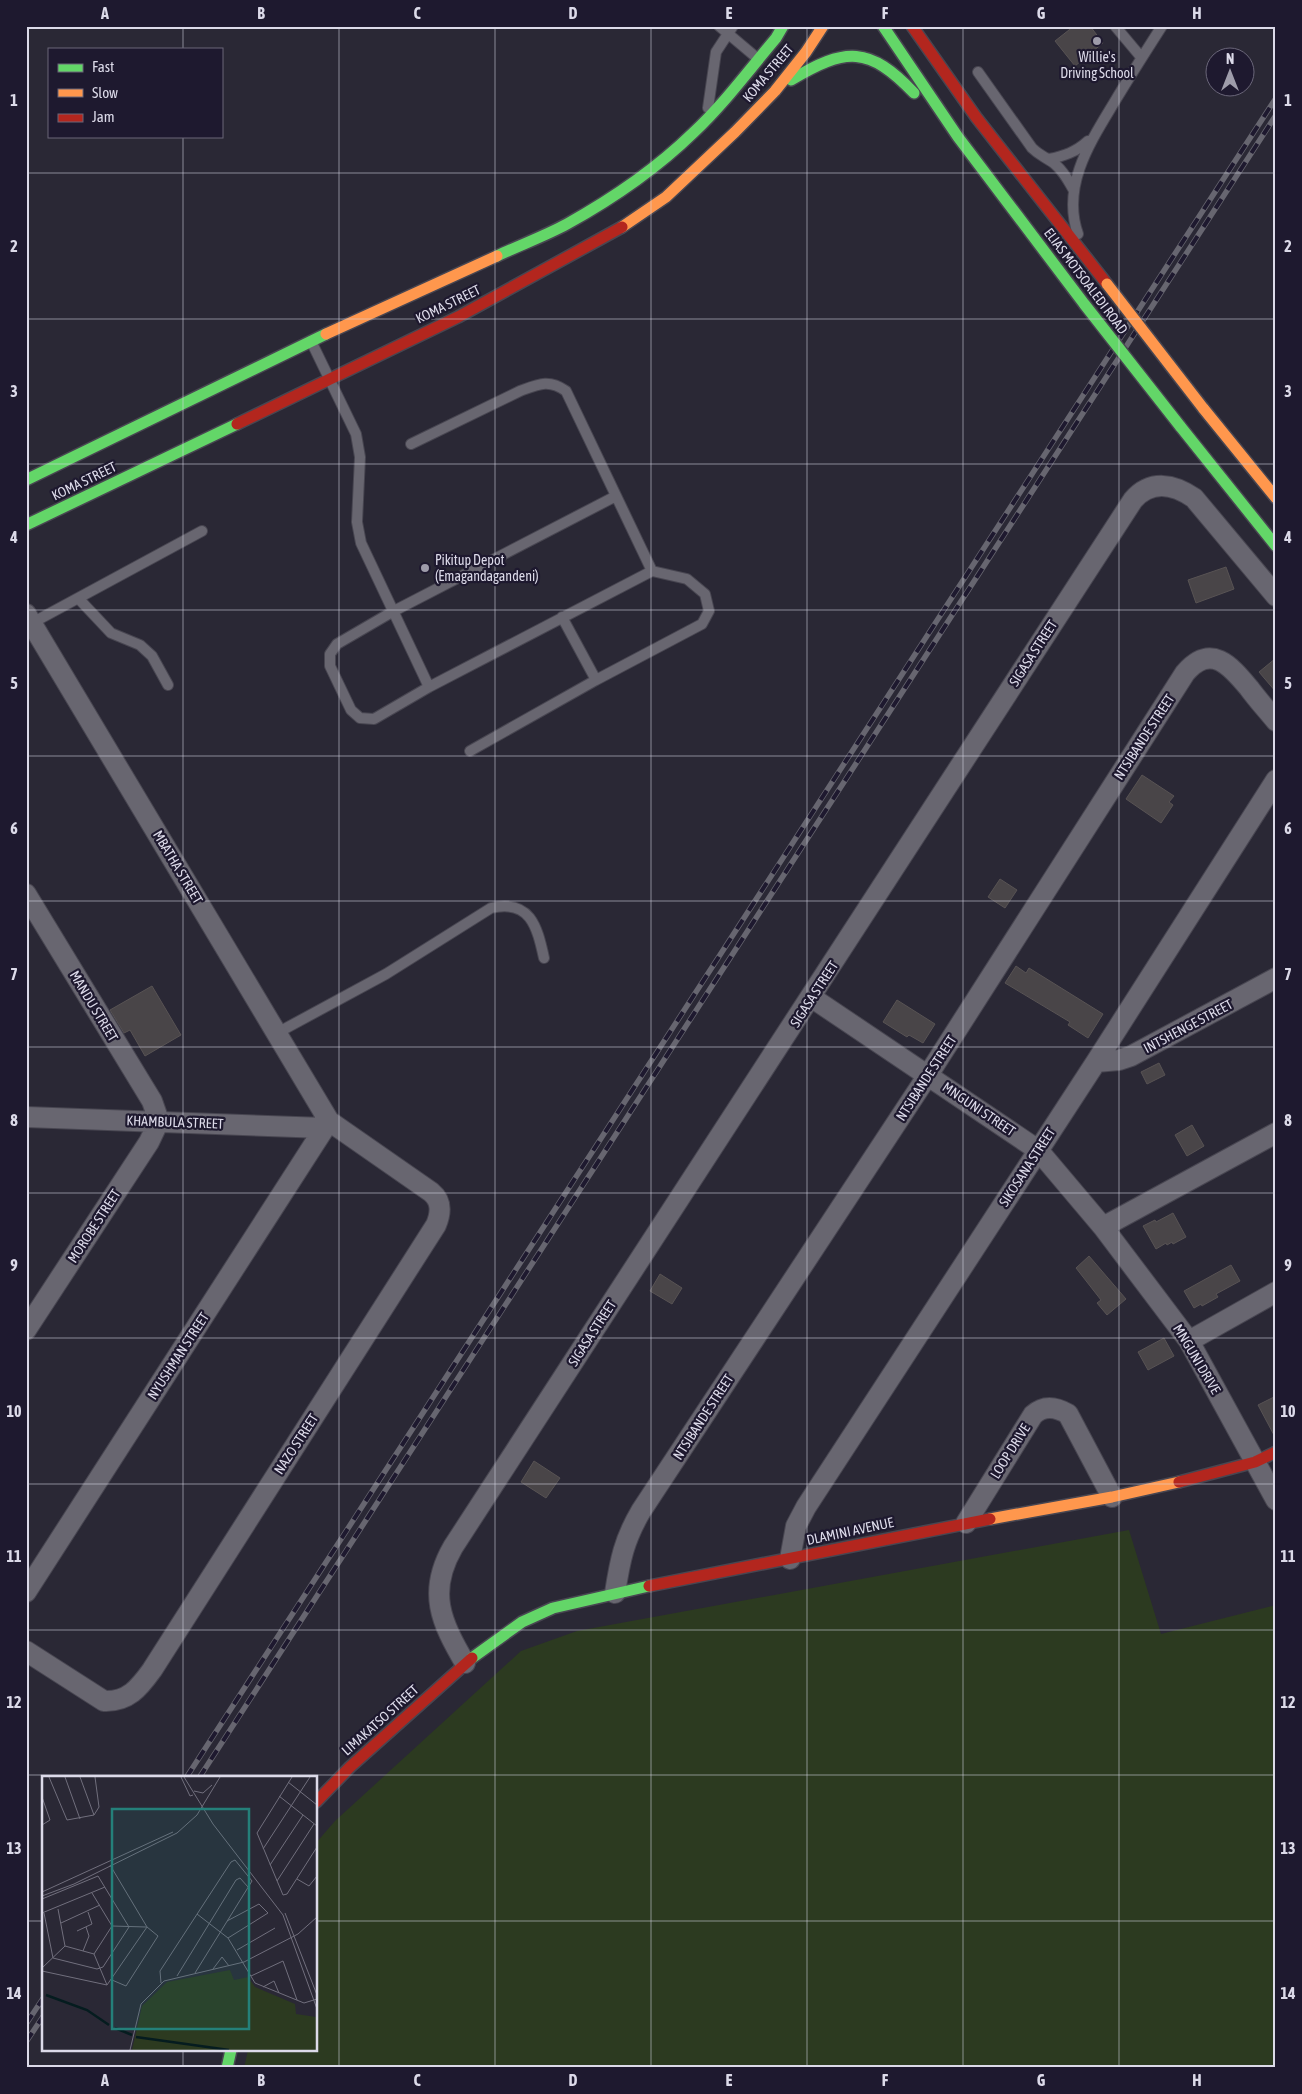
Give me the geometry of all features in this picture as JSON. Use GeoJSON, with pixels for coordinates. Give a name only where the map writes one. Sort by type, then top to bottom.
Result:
{"type":"FeatureCollection","features":[{"type":"Feature","properties":{"kind":"main road","name":"KOMA STREET"},"geometry":{"type":"LineString","coordinates":[[26,480],[311,341],[565,226],[602,205],[646,174],[707,119],[783,26]]}},
{"type":"Feature","properties":{"kind":"main road","name":"KOMA STREET"},"geometry":{"type":"LineString","coordinates":[[26,525],[466,313],[617,231],[666,197],[735,132],[775,91],[806,52],[823,26]]}},
{"type":"Feature","properties":{"kind":"main road","name":"ELIAS MOTSOALEDI ROAD"},"geometry":{"type":"LineString","coordinates":[[883,26],[958,136],[1085,304],[1276,546]]}},
{"type":"Feature","properties":{"kind":"main road","name":"ELIAS MOTSOALEDI ROAD"},"geometry":{"type":"LineString","coordinates":[[912,26],[976,117],[1203,408],[1276,498]]}},
{"type":"Feature","properties":{"kind":"main road"},"geometry":{"type":"LineString","coordinates":[[775,91],[822,61],[840,56],[857,57],[875,62],[889,69],[958,136]]}},
{"type":"Feature","properties":{"kind":"main road","name":"DLAMINI AVENUE"},"geometry":{"type":"LineString","coordinates":[[466,1663],[522,1622],[553,1608],[615,1593],[966,1523],[1112,1497],[1255,1462],[1276,1452]]}},
{"type":"Feature","properties":{"kind":"main road","name":"LIMAKATSO STREET"},"geometry":{"type":"LineString","coordinates":[[318,1800],[350,1767],[466,1663]]}},
{"type":"Feature","properties":{"kind":"main road"},"geometry":{"type":"LineString","coordinates":[[227,2068],[231,2052]]}},
{"type":"Feature","properties":{"kind":"street","name":"SIGASA STREET"},"geometry":{"type":"LineString","coordinates":[[466,1663],[450,1637],[443,1617],[438,1592],[444,1563],[1060,611],[1140,492],[1155,485],[1165,485],[1184,491],[1194,498],[1276,596]]}},
{"type":"Feature","properties":{"kind":"street","name":"MBATHA STREET"},"geometry":{"type":"LineString","coordinates":[[29,618],[277,1033],[327,1124]]}},
{"type":"Feature","properties":{"kind":"street","name":"NTSIBANDE STREET"},"geometry":{"type":"LineString","coordinates":[[615,1593],[624,1546],[629,1532],[641,1511],[928,1075],[1190,667],[1211,658],[1223,661],[1234,669],[1276,721]]}},
{"type":"Feature","properties":{"kind":"street","name":"SIKOSANA STREET"},"geometry":{"type":"LineString","coordinates":[[790,1559],[796,1526],[806,1507],[1096,1062],[1276,780]]}},
{"type":"Feature","properties":{"kind":"street","name":"MANDU STREET"},"geometry":{"type":"LineString","coordinates":[[26,894],[152,1102],[159,1121]]}},
{"type":"Feature","properties":{"kind":"street","name":"INTSHENGE STREET"},"geometry":{"type":"LineString","coordinates":[[1096,1062],[1119,1060],[1131,1056],[1276,978]]}},
{"type":"Feature","properties":{"kind":"street","name":"MNGUNI STREET"},"geometry":{"type":"LineString","coordinates":[[811,997],[1038,1150],[1103,1227]]}},
{"type":"Feature","properties":{"kind":"street","name":"KHAMBULA STREET"},"geometry":{"type":"LineString","coordinates":[[26,1117],[327,1124]]}},
{"type":"Feature","properties":{"kind":"street","name":"MOROBE STREET"},"geometry":{"type":"LineString","coordinates":[[26,1330],[149,1142],[159,1121]]}},
{"type":"Feature","properties":{"kind":"street","name":"NYUSHMAN STREET"},"geometry":{"type":"LineString","coordinates":[[26,1592],[327,1124]]}},
{"type":"Feature","properties":{"kind":"street","name":"NAZO STREET"},"geometry":{"type":"LineString","coordinates":[[26,1651],[104,1701],[118,1701],[126,1698],[137,1689],[152,1670],[436,1225],[440,1207],[435,1195],[327,1124]]}},
{"type":"Feature","properties":{"kind":"street"},"geometry":{"type":"LineString","coordinates":[[1103,1227],[1276,1133]]}},
{"type":"Feature","properties":{"kind":"street","name":"MNGUNI DRIVE"},"geometry":{"type":"LineString","coordinates":[[1103,1227],[1189,1341],[1276,1500]]}},
{"type":"Feature","properties":{"kind":"street"},"geometry":{"type":"LineString","coordinates":[[1189,1341],[1276,1292]]}},
{"type":"Feature","properties":{"kind":"street","name":"LOOP DRIVE"},"geometry":{"type":"LineString","coordinates":[[966,1523],[1033,1415],[1037,1411],[1048,1408],[1056,1408],[1068,1414],[1112,1497]]}},
{"type":"Feature","properties":{"kind":"lane"},"geometry":{"type":"LineString","coordinates":[[719,26],[730,30],[757,59]]}},
{"type":"Feature","properties":{"kind":"lane"},"geometry":{"type":"LineString","coordinates":[[1115,26],[1141,57]]}},
{"type":"Feature","properties":{"kind":"lane"},"geometry":{"type":"LineString","coordinates":[[1087,258],[1076,228],[1074,188],[1081,161],[1092,138],[1162,26]]}},
{"type":"Feature","properties":{"kind":"lane"},"geometry":{"type":"LineString","coordinates":[[707,119],[716,52],[730,30]]}},
{"type":"Feature","properties":{"kind":"lane"},"geometry":{"type":"LineString","coordinates":[[978,72],[1032,148],[1040,156],[1049,159],[1066,176],[1074,188]]}},
{"type":"Feature","properties":{"kind":"lane"},"geometry":{"type":"LineString","coordinates":[[1049,159],[1064,156],[1079,149],[1092,138]]}},
{"type":"Feature","properties":{"kind":"lane"},"geometry":{"type":"LineString","coordinates":[[311,341],[356,434],[360,457],[357,522],[361,543],[429,687]]}},
{"type":"Feature","properties":{"kind":"lane"},"geometry":{"type":"LineString","coordinates":[[411,444],[520,391],[535,385],[555,383],[566,391],[652,571]]}},
{"type":"Feature","properties":{"kind":"lane"},"geometry":{"type":"LineString","coordinates":[[470,751],[596,680],[702,624],[709,611],[705,594],[687,579],[652,571],[429,687],[374,718],[360,718],[351,710],[330,666],[330,654],[337,644],[392,612],[616,496]]}},
{"type":"Feature","properties":{"kind":"lane"},"geometry":{"type":"LineString","coordinates":[[29,618],[78,598],[202,531]]}},
{"type":"Feature","properties":{"kind":"lane"},"geometry":{"type":"LineString","coordinates":[[78,598],[112,633],[140,645],[152,656],[168,685]]}},
{"type":"Feature","properties":{"kind":"lane"},"geometry":{"type":"LineString","coordinates":[[562,617],[596,680]]}},
{"type":"Feature","properties":{"kind":"lane"},"geometry":{"type":"LineString","coordinates":[[277,1033],[386,974],[491,908],[515,906],[523,911],[536,928],[544,958]]}},
{"type":"Feature","properties":{"kind":"green space"},"geometry":{"type":"Polygon","coordinates":[[[1129,1530],[1161,1634],[1276,1605],[1276,2068],[244,2068],[248,2052],[318,2052],[318,1841],[335,1821],[521,1651],[577,1631],[1129,1530]]]}},
{"type":"Feature","properties":{"kind":"building"},"geometry":{"type":"Polygon","coordinates":[[[1074,26],[1090,26],[1103,43],[1075,66],[1055,41],[1074,26]]]}},
{"type":"Feature","properties":{"kind":"building"},"geometry":{"type":"Polygon","coordinates":[[[1226,567],[1234,589],[1196,603],[1188,580],[1226,567]]]}},
{"type":"Feature","properties":{"kind":"building"},"geometry":{"type":"Polygon","coordinates":[[[1276,658],[1276,692],[1259,672],[1276,658]]]}},
{"type":"Feature","properties":{"kind":"building"},"geometry":{"type":"Polygon","coordinates":[[[1142,775],[1174,796],[1169,802],[1173,805],[1161,823],[1126,799],[1142,775]]]}},
{"type":"Feature","properties":{"kind":"building"},"geometry":{"type":"Polygon","coordinates":[[[1000,879],[1017,890],[1005,908],[988,897],[1000,879]]]}},
{"type":"Feature","properties":{"kind":"building"},"geometry":{"type":"Polygon","coordinates":[[[1016,966],[1026,973],[1029,968],[1103,1014],[1088,1038],[1068,1025],[1070,1022],[1005,983],[1016,966]]]}},
{"type":"Feature","properties":{"kind":"building"},"geometry":{"type":"Polygon","coordinates":[[[152,986],[181,1035],[145,1056],[130,1030],[124,1033],[110,1010],[152,986]]]}},
{"type":"Feature","properties":{"kind":"building"},"geometry":{"type":"Polygon","coordinates":[[[897,1000],[935,1024],[923,1043],[909,1035],[907,1037],[883,1022],[897,1000]]]}},
{"type":"Feature","properties":{"kind":"building"},"geometry":{"type":"Polygon","coordinates":[[[1159,1063],[1165,1075],[1147,1084],[1141,1072],[1159,1063]]]}},
{"type":"Feature","properties":{"kind":"building"},"geometry":{"type":"Polygon","coordinates":[[[1192,1125],[1204,1146],[1187,1156],[1175,1135],[1192,1125]]]}},
{"type":"Feature","properties":{"kind":"building"},"geometry":{"type":"Polygon","coordinates":[[[1173,1213],[1186,1237],[1173,1244],[1172,1242],[1167,1245],[1166,1243],[1156,1249],[1143,1226],[1173,1213]]]}},
{"type":"Feature","properties":{"kind":"building"},"geometry":{"type":"Polygon","coordinates":[[[1089,1256],[1126,1299],[1107,1315],[1097,1303],[1101,1300],[1076,1268],[1089,1256]]]}},
{"type":"Feature","properties":{"kind":"building"},"geometry":{"type":"Polygon","coordinates":[[[1231,1265],[1240,1281],[1216,1294],[1218,1297],[1202,1306],[1201,1304],[1194,1308],[1184,1291],[1231,1265]]]}},
{"type":"Feature","properties":{"kind":"building"},"geometry":{"type":"Polygon","coordinates":[[[660,1274],[682,1288],[672,1304],[650,1291],[660,1274]]]}},
{"type":"Feature","properties":{"kind":"building"},"geometry":{"type":"Polygon","coordinates":[[[1164,1338],[1174,1356],[1148,1370],[1138,1352],[1164,1338]]]}},
{"type":"Feature","properties":{"kind":"building"},"geometry":{"type":"Polygon","coordinates":[[[1276,1396],[1276,1437],[1275,1437],[1258,1405],[1276,1396]]]}},
{"type":"Feature","properties":{"kind":"building"},"geometry":{"type":"Polygon","coordinates":[[[534,1461],[560,1478],[546,1498],[521,1482],[534,1461]]]}},
{"type":"Feature","properties":{"kind":"railway"},"geometry":{"type":"LineString","coordinates":[[187,1776],[1276,98]]}},
{"type":"Feature","properties":{"kind":"railway"},"geometry":{"type":"LineString","coordinates":[[200,1776],[1276,115]]}},
{"type":"Feature","properties":{"kind":"railway"},"geometry":{"type":"LineString","coordinates":[[26,2024],[42,2000]]}},
{"type":"Feature","properties":{"kind":"railway"},"geometry":{"type":"LineString","coordinates":[[26,2042],[42,2018]]}},
{"type":"Feature","properties":{"kind":"traffic: fast"},"geometry":{"type":"LineString","coordinates":[[497,256],[567,224],[617,194],[664,159],[693,133],[736,87],[776,38],[783,26]]}},
{"type":"Feature","properties":{"kind":"traffic: fast"},"geometry":{"type":"LineString","coordinates":[[883,26],[958,137],[1085,305]]}},
{"type":"Feature","properties":{"kind":"traffic: fast"},"geometry":{"type":"LineString","coordinates":[[791,80],[827,61],[856,56],[884,66],[914,93]]}},
{"type":"Feature","properties":{"kind":"traffic: fast"},"geometry":{"type":"LineString","coordinates":[[1085,305],[1180,426]]}},
{"type":"Feature","properties":{"kind":"traffic: fast"},"geometry":{"type":"LineString","coordinates":[[26,480],[326,334]]}},
{"type":"Feature","properties":{"kind":"traffic: fast"},"geometry":{"type":"LineString","coordinates":[[26,525],[237,424]]}},
{"type":"Feature","properties":{"kind":"traffic: fast"},"geometry":{"type":"LineString","coordinates":[[1180,426],[1276,546]]}},
{"type":"Feature","properties":{"kind":"traffic: fast"},"geometry":{"type":"LineString","coordinates":[[472,1658],[522,1622],[553,1608],[649,1586]]}},
{"type":"Feature","properties":{"kind":"traffic: fast"},"geometry":{"type":"LineString","coordinates":[[227,2068],[231,2052]]}},
{"type":"Feature","properties":{"kind":"traffic: slow"},"geometry":{"type":"LineString","coordinates":[[622,227],[666,197],[735,132],[775,91],[806,52],[823,26]]}},
{"type":"Feature","properties":{"kind":"traffic: slow"},"geometry":{"type":"LineString","coordinates":[[326,334],[497,256]]}},
{"type":"Feature","properties":{"kind":"traffic: slow"},"geometry":{"type":"LineString","coordinates":[[1107,284],[1203,408]]}},
{"type":"Feature","properties":{"kind":"traffic: slow"},"geometry":{"type":"LineString","coordinates":[[1203,408],[1276,498]]}},
{"type":"Feature","properties":{"kind":"traffic: slow"},"geometry":{"type":"LineString","coordinates":[[990,1519],[1112,1497],[1179,1482]]}},
{"type":"Feature","properties":{"kind":"traffic: jam"},"geometry":{"type":"LineString","coordinates":[[912,26],[976,117],[1107,284]]}},
{"type":"Feature","properties":{"kind":"traffic: jam"},"geometry":{"type":"LineString","coordinates":[[237,424],[458,317],[622,227]]}},
{"type":"Feature","properties":{"kind":"traffic: jam"},"geometry":{"type":"LineString","coordinates":[[1179,1482],[1255,1462],[1276,1452]]}},
{"type":"Feature","properties":{"kind":"traffic: jam"},"geometry":{"type":"LineString","coordinates":[[649,1586],[990,1519]]}},
{"type":"Feature","properties":{"kind":"traffic: jam"},"geometry":{"type":"LineString","coordinates":[[318,1800],[350,1767],[472,1658]]}},
{"type":"Feature","properties":{"kind":"place","name":"Willie's Driving School"},"geometry":{"type":"Point","coordinates":[1097,41]}},
{"type":"Feature","properties":{"kind":"place","name":"Pikitup Depot (Emagandagandeni)"},"geometry":{"type":"Point","coordinates":[425,568]}}]}
